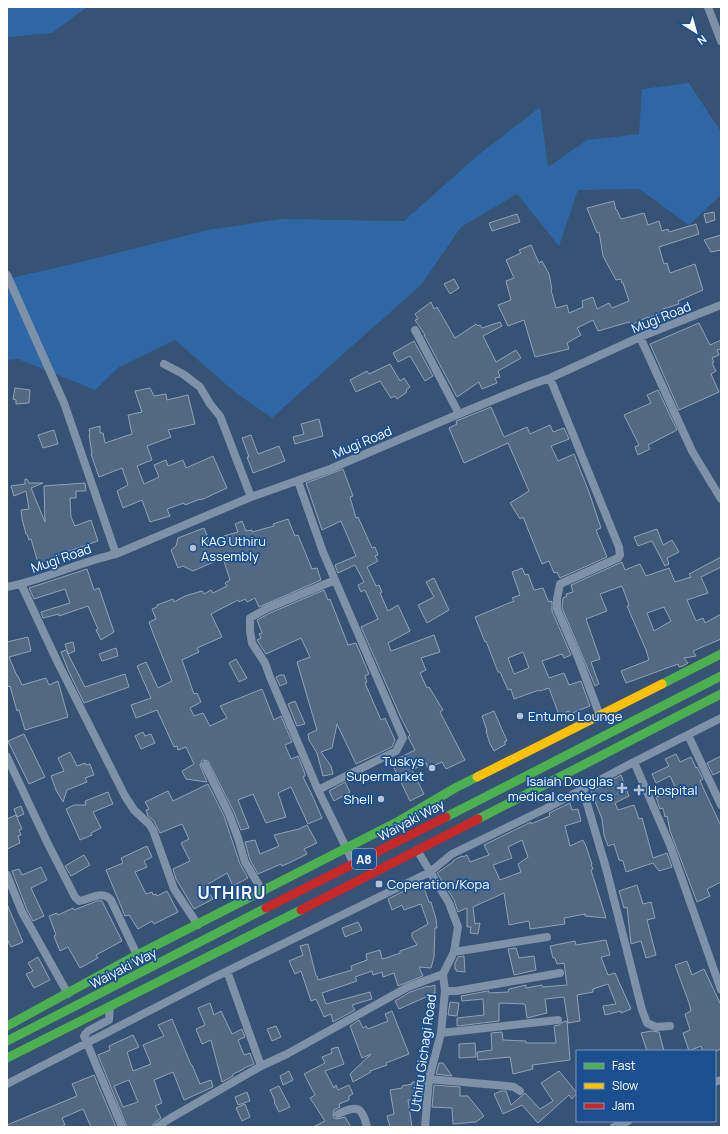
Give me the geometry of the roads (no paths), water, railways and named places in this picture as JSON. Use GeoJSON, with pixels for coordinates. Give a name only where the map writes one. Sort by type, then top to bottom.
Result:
{"type":"FeatureCollection","features":[{"type":"Feature","properties":{"kind":"main road"},"geometry":{"type":"LineString","coordinates":[[7,1026],[137,955],[263,892],[399,821],[454,788],[721,654]]}},
{"type":"Feature","properties":{"kind":"main road","name":"Waiyaki Way"},"geometry":{"type":"LineString","coordinates":[[7,1041],[721,676]]}},
{"type":"Feature","properties":{"kind":"main road","name":"A8"},"geometry":{"type":"LineString","coordinates":[[7,1058],[721,694]]}},
{"type":"Feature","properties":{"kind":"street"},"geometry":{"type":"LineString","coordinates":[[708,7],[721,41]]}},
{"type":"Feature","properties":{"kind":"street"},"geometry":{"type":"LineString","coordinates":[[7,275],[64,403],[116,554]]}},
{"type":"Feature","properties":{"kind":"street","name":"Mugi Road"},"geometry":{"type":"LineString","coordinates":[[7,587],[21,584],[93,559],[116,554],[251,497],[330,469],[459,414],[550,378],[640,337],[721,305]]}},
{"type":"Feature","properties":{"kind":"street"},"geometry":{"type":"LineString","coordinates":[[416,330],[459,414]]}},
{"type":"Feature","properties":{"kind":"street"},"geometry":{"type":"LineString","coordinates":[[640,337],[692,451],[721,499]]}},
{"type":"Feature","properties":{"kind":"street"},"geometry":{"type":"LineString","coordinates":[[164,364],[183,374],[200,387],[210,404],[220,416],[251,497]]}},
{"type":"Feature","properties":{"kind":"street"},"geometry":{"type":"LineString","coordinates":[[550,378],[619,546],[620,555],[618,558],[560,584],[557,599],[557,609],[600,716]]}},
{"type":"Feature","properties":{"kind":"street"},"geometry":{"type":"LineString","coordinates":[[298,481],[323,552],[403,738],[396,751],[318,790]]}},
{"type":"Feature","properties":{"kind":"street"},"geometry":{"type":"LineString","coordinates":[[335,580],[268,608],[250,618],[250,631],[252,643],[265,663],[318,790],[354,864]]}},
{"type":"Feature","properties":{"kind":"street"},"geometry":{"type":"LineString","coordinates":[[21,584],[59,665],[125,796],[134,810],[149,824],[153,830],[174,890],[198,925]]}},
{"type":"Feature","properties":{"kind":"street"},"geometry":{"type":"LineString","coordinates":[[7,1084],[86,1042],[227,971],[430,872],[452,854],[583,790],[634,762],[721,718]]}},
{"type":"Feature","properties":{"kind":"street"},"geometry":{"type":"LineString","coordinates":[[688,735],[721,805]]}},
{"type":"Feature","properties":{"kind":"street"},"geometry":{"type":"LineString","coordinates":[[7,757],[75,897],[78,901],[101,894],[107,896],[111,900],[137,955]]}},
{"type":"Feature","properties":{"kind":"street"},"geometry":{"type":"LineString","coordinates":[[634,762],[670,845],[721,990]]}},
{"type":"Feature","properties":{"kind":"street"},"geometry":{"type":"LineString","coordinates":[[205,765],[229,814],[245,862],[263,892]]}},
{"type":"Feature","properties":{"kind":"street"},"geometry":{"type":"LineString","coordinates":[[583,790],[606,868],[642,1010],[647,1023],[656,1027],[670,1026]]}},
{"type":"Feature","properties":{"kind":"street"},"geometry":{"type":"LineString","coordinates":[[157,1127],[169,1118],[262,1066],[287,1054],[408,987],[443,974],[454,952],[458,927],[449,903],[417,850]]}},
{"type":"Feature","properties":{"kind":"street"},"geometry":{"type":"LineString","coordinates":[[7,876],[22,912],[68,994]]}},
{"type":"Feature","properties":{"kind":"street"},"geometry":{"type":"LineString","coordinates":[[454,952],[547,937]]}},
{"type":"Feature","properties":{"kind":"street"},"geometry":{"type":"LineString","coordinates":[[227,971],[262,1066]]}},
{"type":"Feature","properties":{"kind":"street"},"geometry":{"type":"LineString","coordinates":[[445,991],[456,991],[560,973]]}},
{"type":"Feature","properties":{"kind":"street","name":"Uthiru Gichagi Road"},"geometry":{"type":"LineString","coordinates":[[425,1127],[429,1079],[440,1033],[445,991],[443,974]]}},
{"type":"Feature","properties":{"kind":"street"},"geometry":{"type":"LineString","coordinates":[[110,1006],[109,1020],[85,1033],[84,1036],[122,1127]]}},
{"type":"Feature","properties":{"kind":"street"},"geometry":{"type":"LineString","coordinates":[[440,1033],[558,1020]]}},
{"type":"Feature","properties":{"kind":"street"},"geometry":{"type":"LineString","coordinates":[[429,1079],[507,1086],[514,1087],[520,1091]]}},
{"type":"Feature","properties":{"kind":"street"},"geometry":{"type":"LineString","coordinates":[[338,1114],[355,1108],[360,1111],[365,1118],[367,1127]]}},
{"type":"Feature","properties":{"kind":"street"},"geometry":{"type":"LineString","coordinates":[[614,1127],[626,1122]]}},
{"type":"Feature","properties":{"kind":"place","name":"KAG Uthiru Assembly"},"geometry":{"type":"Point","coordinates":[193,548]}},
{"type":"Feature","properties":{"kind":"place","name":"Entumo Lounge"},"geometry":{"type":"Point","coordinates":[520,716]}},
{"type":"Feature","properties":{"kind":"place","name":"Tuskys Supermarket"},"geometry":{"type":"Point","coordinates":[432,768]}},
{"type":"Feature","properties":{"kind":"place","name":"Isaiah Douglas medical center cs"},"geometry":{"type":"Point","coordinates":[622,788]}},
{"type":"Feature","properties":{"kind":"place","name":"Hospital"},"geometry":{"type":"Point","coordinates":[639,790]}},
{"type":"Feature","properties":{"kind":"place","name":"Shell"},"geometry":{"type":"Point","coordinates":[381,799]}},
{"type":"Feature","properties":{"kind":"place","name":"Coperation/Kopa"},"geometry":{"type":"Point","coordinates":[379,884]}},
{"type":"Feature","properties":{"kind":"district","name":"UTHIRU"},"geometry":{"type":"Point","coordinates":[232,892]}}]}
